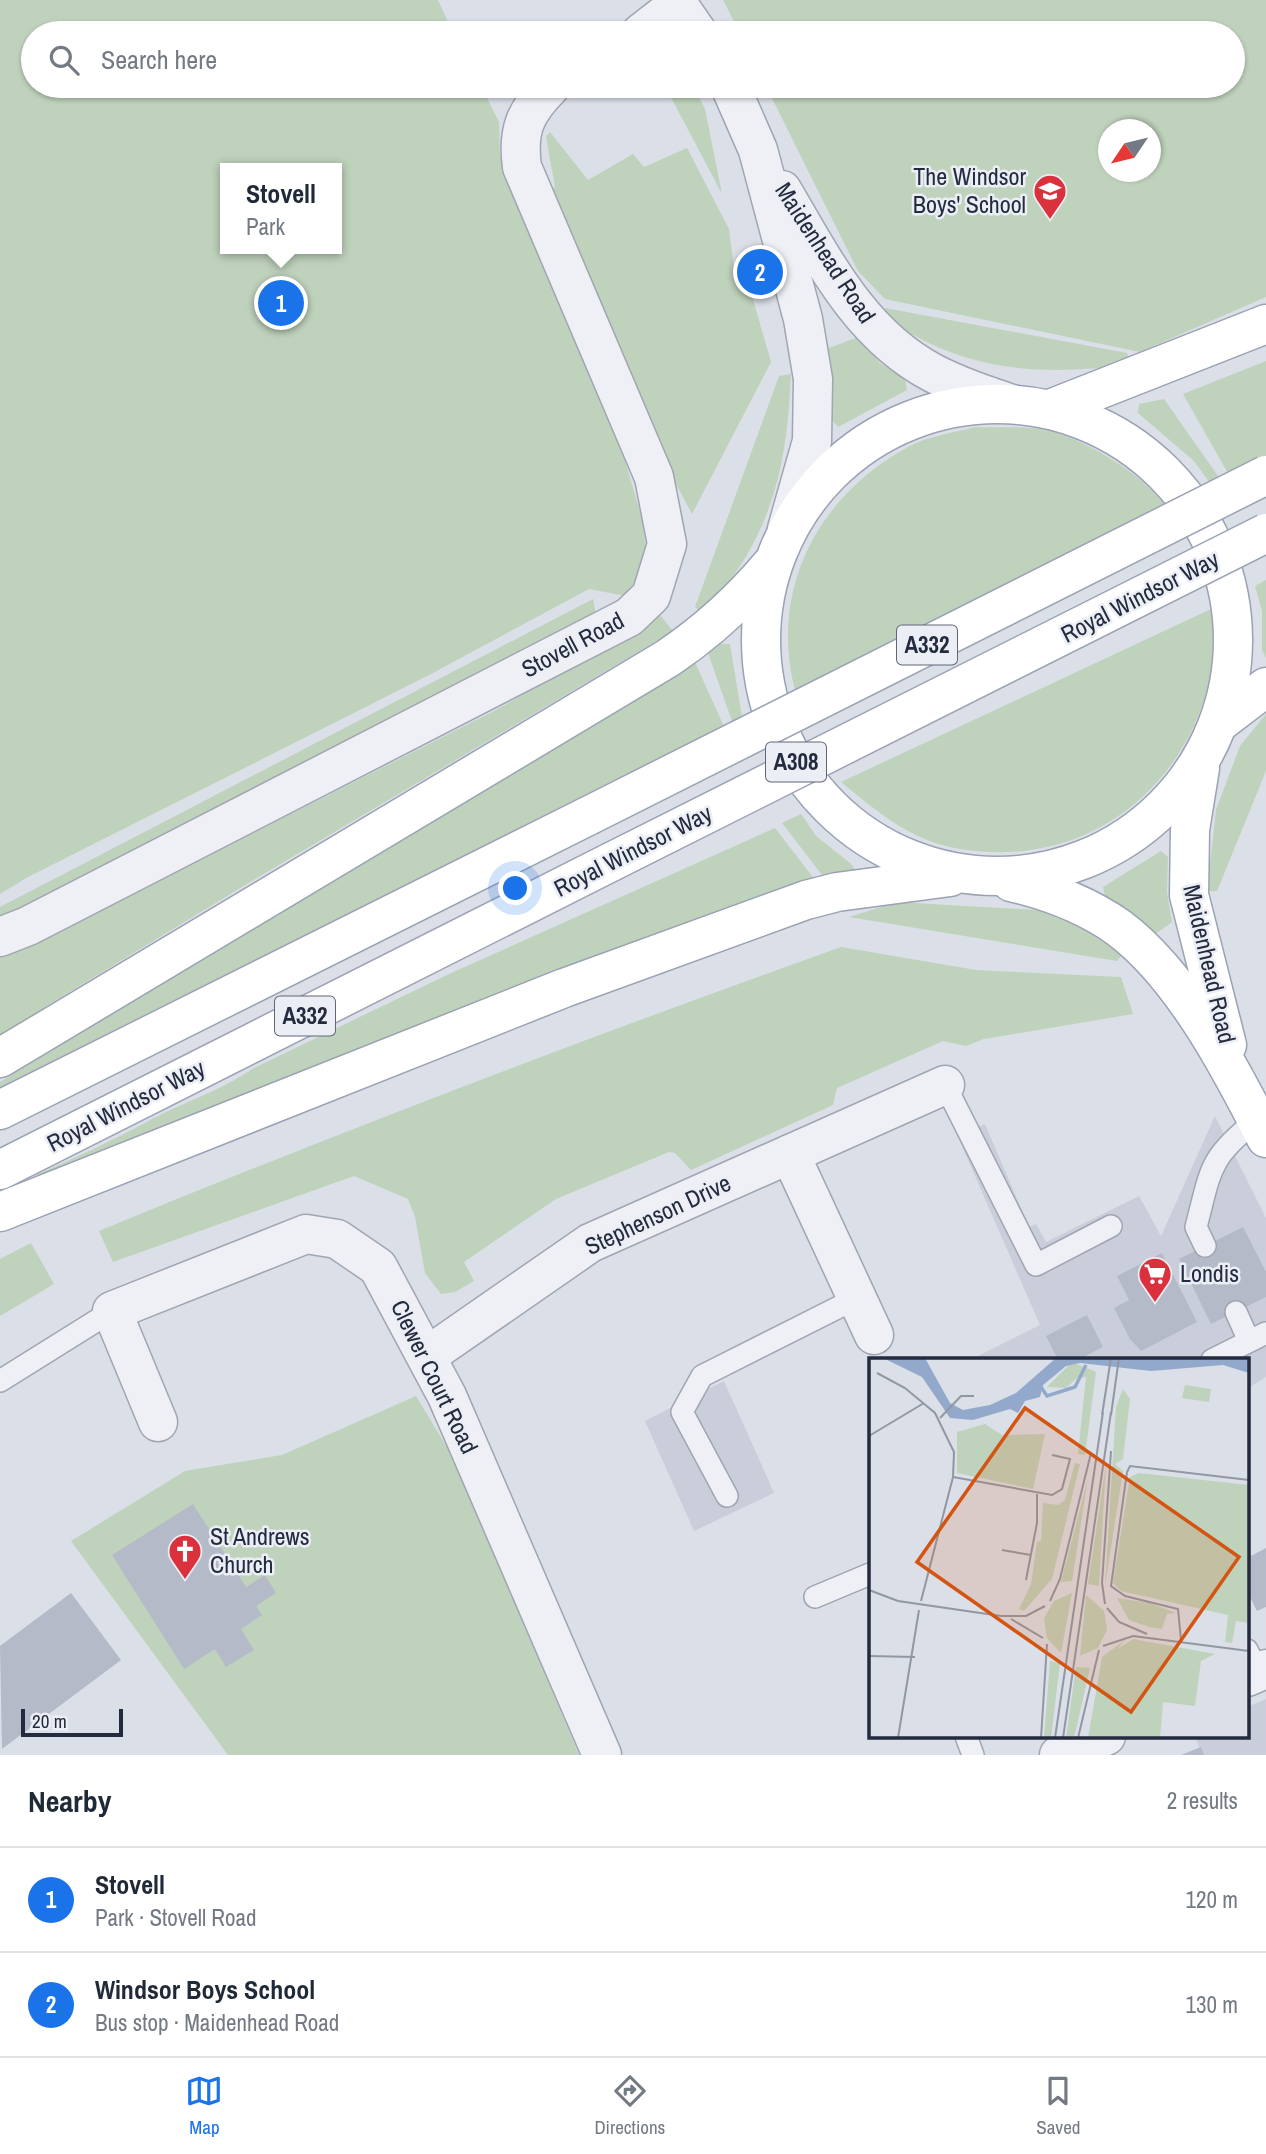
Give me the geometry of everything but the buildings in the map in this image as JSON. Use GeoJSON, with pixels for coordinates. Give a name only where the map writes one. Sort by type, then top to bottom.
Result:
{"type":"FeatureCollection","features":[{"type":"Feature","properties":{"kind":"main road"},"geometry":{"type":"LineString","coordinates":[[1049,409],[1266,324]]}},
{"type":"Feature","properties":{"kind":"main road","name":"A308"},"geometry":{"type":"LineString","coordinates":[[1012,404],[1049,409],[1092,424],[1149,459],[1171,481],[1200,520],[1221,565],[1231,606],[1234,643],[1231,678],[1219,723],[1202,759],[1167,806],[1139,830],[1111,848],[1081,862],[1048,871],[977,876],[909,859],[880,846],[831,808],[800,769],[786,746],[772,709],[764,678],[762,615],[781,544],[835,468],[883,433],[916,418],[946,409],[1012,404]]}},
{"type":"Feature","properties":{"kind":"main road","name":"A332"},"geometry":{"type":"LineString","coordinates":[[0,1110],[1266,475]]}},
{"type":"Feature","properties":{"kind":"main road","name":"Royal Windsor Way"},"geometry":{"type":"LineString","coordinates":[[0,1170],[1266,533]]}},
{"type":"Feature","properties":{"kind":"main road"},"geometry":{"type":"LineString","coordinates":[[0,1058],[668,658],[707,632],[733,608],[781,544]]}},
{"type":"Feature","properties":{"kind":"main road"},"geometry":{"type":"LineString","coordinates":[[1219,723],[1266,687]]}},
{"type":"Feature","properties":{"kind":"main road","name":"Maidenhead Road"},"geometry":{"type":"LineString","coordinates":[[1202,759],[1190,830],[1189,895],[1200,948],[1238,1084]]}},
{"type":"Feature","properties":{"kind":"main road"},"geometry":{"type":"LineString","coordinates":[[0,1212],[564,988],[806,900],[836,892],[977,876]]}},
{"type":"Feature","properties":{"kind":"main road","name":"Maidenhead Road"},"geometry":{"type":"LineString","coordinates":[[977,876],[1077,903],[1119,929],[1141,947],[1176,989],[1238,1084],[1261,1129]]}},
{"type":"Feature","properties":{"kind":"street"},"geometry":{"type":"LineString","coordinates":[[666,21],[683,13]]}},
{"type":"Feature","properties":{"kind":"street","name":"Stovell Road"},"geometry":{"type":"LineString","coordinates":[[0,937],[28,926],[629,617],[651,596],[667,544],[653,477],[522,167],[519,140],[539,98]]}},
{"type":"Feature","properties":{"kind":"street","name":"Maidenhead Road"},"geometry":{"type":"LineString","coordinates":[[735,98],[758,150],[836,280],[869,325],[931,372],[1012,404]]}},
{"type":"Feature","properties":{"kind":"street","name":"Maidenhead Road"},"geometry":{"type":"LineString","coordinates":[[758,150],[800,308],[813,379],[812,441],[781,544]]}},
{"type":"Feature","properties":{"kind":"street","name":"Stephenson Drive"},"geometry":{"type":"LineString","coordinates":[[427,1356],[590,1243],[945,1085]]}},
{"type":"Feature","properties":{"kind":"street"},"geometry":{"type":"LineString","coordinates":[[790,1154],[874,1335]]}},
{"type":"Feature","properties":{"kind":"street","name":"Clewer Court Road"},"geometry":{"type":"LineString","coordinates":[[113,1311],[306,1234],[337,1239],[378,1267],[427,1356],[602,1755]]}},
{"type":"Feature","properties":{"kind":"street"},"geometry":{"type":"LineString","coordinates":[[113,1311],[158,1422]]}},
{"type":"Feature","properties":{"kind":"street"},"geometry":{"type":"LineString","coordinates":[[1059,1755],[1101,1738]]}},
{"type":"Feature","properties":{"kind":"lane"},"geometry":{"type":"LineString","coordinates":[[945,1085],[1037,1265],[1111,1226]]}},
{"type":"Feature","properties":{"kind":"lane"},"geometry":{"type":"LineString","coordinates":[[1205,1246],[1196,1227],[1214,1159],[1230,1140],[1261,1129]]}},
{"type":"Feature","properties":{"kind":"lane"},"geometry":{"type":"LineString","coordinates":[[727,1496],[682,1412],[702,1376],[857,1298]]}},
{"type":"Feature","properties":{"kind":"lane"},"geometry":{"type":"LineString","coordinates":[[0,1381],[113,1311]]}},
{"type":"Feature","properties":{"kind":"lane"},"geometry":{"type":"LineString","coordinates":[[1216,1358],[1257,1337],[1236,1312]]}},
{"type":"Feature","properties":{"kind":"lane"},"geometry":{"type":"LineString","coordinates":[[815,1597],[869,1574]]}},
{"type":"Feature","properties":{"kind":"lane"},"geometry":{"type":"LineString","coordinates":[[967,1738],[972,1755]]}},
{"type":"Feature","properties":{"kind":"shaded area"},"geometry":{"type":"Polygon","coordinates":[[[1215,1116],[1266,1218],[1266,1377],[1248,1388],[1248,1358],[974,1358],[1040,1325],[958,1137],[985,1124],[1029,1227],[1036,1224],[1046,1242],[1139,1196],[1161,1236],[1215,1116]]]}},
{"type":"Feature","properties":{"kind":"shaded area"},"geometry":{"type":"Polygon","coordinates":[[[724,1381],[774,1493],[694,1531],[645,1421],[724,1381]]]}},
{"type":"Feature","properties":{"kind":"shaded area"},"geometry":{"type":"Polygon","coordinates":[[[1266,1699],[1266,1755],[1202,1755],[1196,1738],[1248,1738],[1248,1707],[1266,1699]]]}},
{"type":"Feature","properties":{"kind":"green space"},"geometry":{"type":"Polygon","coordinates":[[[0,0],[438,0],[448,21],[21,21],[21,98],[487,98],[499,122],[500,155],[622,450],[642,519],[646,549],[641,571],[626,596],[589,589],[429,675],[28,877],[0,894],[0,0]]]}},
{"type":"Feature","properties":{"kind":"green space","name":"The Windsor Boys' School"},"geometry":{"type":"Polygon","coordinates":[[[723,0],[1266,0],[1266,297],[1140,352],[885,299],[858,271],[772,98],[1245,98],[1245,21],[734,21],[723,0]]]}},
{"type":"Feature","properties":{"kind":"green space"},"geometry":{"type":"Polygon","coordinates":[[[671,98],[699,98],[705,109],[722,194],[671,98]]]}},
{"type":"Feature","properties":{"kind":"green space"},"geometry":{"type":"Polygon","coordinates":[[[550,132],[588,180],[633,154],[644,167],[687,148],[729,229],[736,285],[752,296],[771,362],[692,514],[656,446],[545,195],[555,187],[546,137],[550,132]]]}},
{"type":"Feature","properties":{"kind":"green space"},"geometry":{"type":"Polygon","coordinates":[[[885,308],[1127,353],[1131,365],[1063,370],[1000,366],[971,359],[911,334],[881,315],[885,308]]]}},
{"type":"Feature","properties":{"kind":"green space"},"geometry":{"type":"Polygon","coordinates":[[[858,337],[880,363],[905,379],[907,390],[838,427],[832,420],[824,350],[858,337]]]}},
{"type":"Feature","properties":{"kind":"green space"},"geometry":{"type":"Polygon","coordinates":[[[1266,361],[1266,456],[1229,475],[1183,394],[1266,361]]]}},
{"type":"Feature","properties":{"kind":"green space"},"geometry":{"type":"Polygon","coordinates":[[[791,374],[785,442],[770,503],[744,560],[702,613],[695,607],[779,376],[791,374]]]}},
{"type":"Feature","properties":{"kind":"green space"},"geometry":{"type":"Polygon","coordinates":[[[1164,399],[1220,479],[1210,483],[1194,461],[1138,413],[1139,404],[1164,399]]]}},
{"type":"Feature","properties":{"kind":"green space"},"geometry":{"type":"Polygon","coordinates":[[[975,427],[1040,429],[1074,439],[1128,470],[1157,495],[1167,508],[796,694],[789,656],[789,619],[795,584],[807,551],[825,520],[848,492],[876,468],[908,447],[932,437],[975,427]]]}},
{"type":"Feature","properties":{"kind":"green space"},"geometry":{"type":"Polygon","coordinates":[[[1266,580],[1266,658],[1262,650],[1262,611],[1255,586],[1266,580]]]}},
{"type":"Feature","properties":{"kind":"green space"},"geometry":{"type":"Polygon","coordinates":[[[593,599],[597,620],[0,925],[0,907],[593,599]]]}},
{"type":"Feature","properties":{"kind":"green space"},"geometry":{"type":"Polygon","coordinates":[[[1211,609],[1213,618],[1210,679],[1193,728],[1172,763],[1145,794],[1114,819],[1079,837],[1040,849],[998,852],[955,848],[908,831],[841,782],[1211,609]]]}},
{"type":"Feature","properties":{"kind":"green space"},"geometry":{"type":"Polygon","coordinates":[[[660,615],[673,631],[242,887],[48,1005],[0,1039],[0,955],[188,866],[496,710],[660,615]]]}},
{"type":"Feature","properties":{"kind":"green space"},"geometry":{"type":"Polygon","coordinates":[[[721,644],[730,644],[742,717],[733,724],[708,653],[721,644]]]}},
{"type":"Feature","properties":{"kind":"green space"},"geometry":{"type":"Polygon","coordinates":[[[694,660],[726,731],[0,1089],[0,1082],[152,985],[694,660]]]}},
{"type":"Feature","properties":{"kind":"green space"},"geometry":{"type":"Polygon","coordinates":[[[1266,714],[1266,771],[1217,891],[1207,891],[1216,810],[1240,746],[1266,714]]]}},
{"type":"Feature","properties":{"kind":"green space"},"geometry":{"type":"Polygon","coordinates":[[[801,814],[816,836],[850,863],[858,873],[829,884],[782,823],[801,814]]]}},
{"type":"Feature","properties":{"kind":"green space"},"geometry":{"type":"Polygon","coordinates":[[[775,828],[819,885],[40,1180],[36,1175],[449,974],[775,828]]]}},
{"type":"Feature","properties":{"kind":"green space"},"geometry":{"type":"Polygon","coordinates":[[[1161,851],[1168,857],[1167,892],[1172,922],[1154,935],[1138,918],[1105,897],[1103,887],[1161,851]]]}},
{"type":"Feature","properties":{"kind":"green space"},"geometry":{"type":"Polygon","coordinates":[[[897,902],[1037,910],[1081,927],[1122,955],[1117,961],[849,917],[897,902]]]}},
{"type":"Feature","properties":{"kind":"green space"},"geometry":{"type":"Polygon","coordinates":[[[841,947],[976,970],[1121,977],[1133,1014],[984,1039],[966,1046],[943,1041],[837,1088],[833,1105],[691,1170],[675,1153],[669,1152],[556,1199],[464,1262],[474,1281],[455,1292],[441,1294],[425,1273],[415,1217],[408,1199],[354,1176],[113,1262],[99,1231],[468,1084],[841,947]]]}},
{"type":"Feature","properties":{"kind":"green space"},"geometry":{"type":"Polygon","coordinates":[[[31,1243],[54,1284],[0,1316],[0,1259],[31,1243]]]}},
{"type":"Feature","properties":{"kind":"green space"},"geometry":{"type":"Polygon","coordinates":[[[416,1396],[457,1464],[579,1755],[228,1755],[71,1541],[185,1471],[282,1455],[416,1396]]]}},
{"type":"Feature","properties":{"kind":"place","name":"The Windsor Boys' School"},"geometry":{"type":"Point","coordinates":[1050,221]}},
{"type":"Feature","properties":{"kind":"place","name":"Windsor Boys School"},"geometry":{"type":"Point","coordinates":[760,272]}},
{"type":"Feature","properties":{"kind":"place","name":"Stovell"},"geometry":{"type":"Point","coordinates":[281,303]}},
{"type":"Feature","properties":{"kind":"place","name":"Londis"},"geometry":{"type":"Point","coordinates":[1155,1304]}},
{"type":"Feature","properties":{"kind":"place","name":"St Andrews Church"},"geometry":{"type":"Point","coordinates":[185,1581]}}]}
